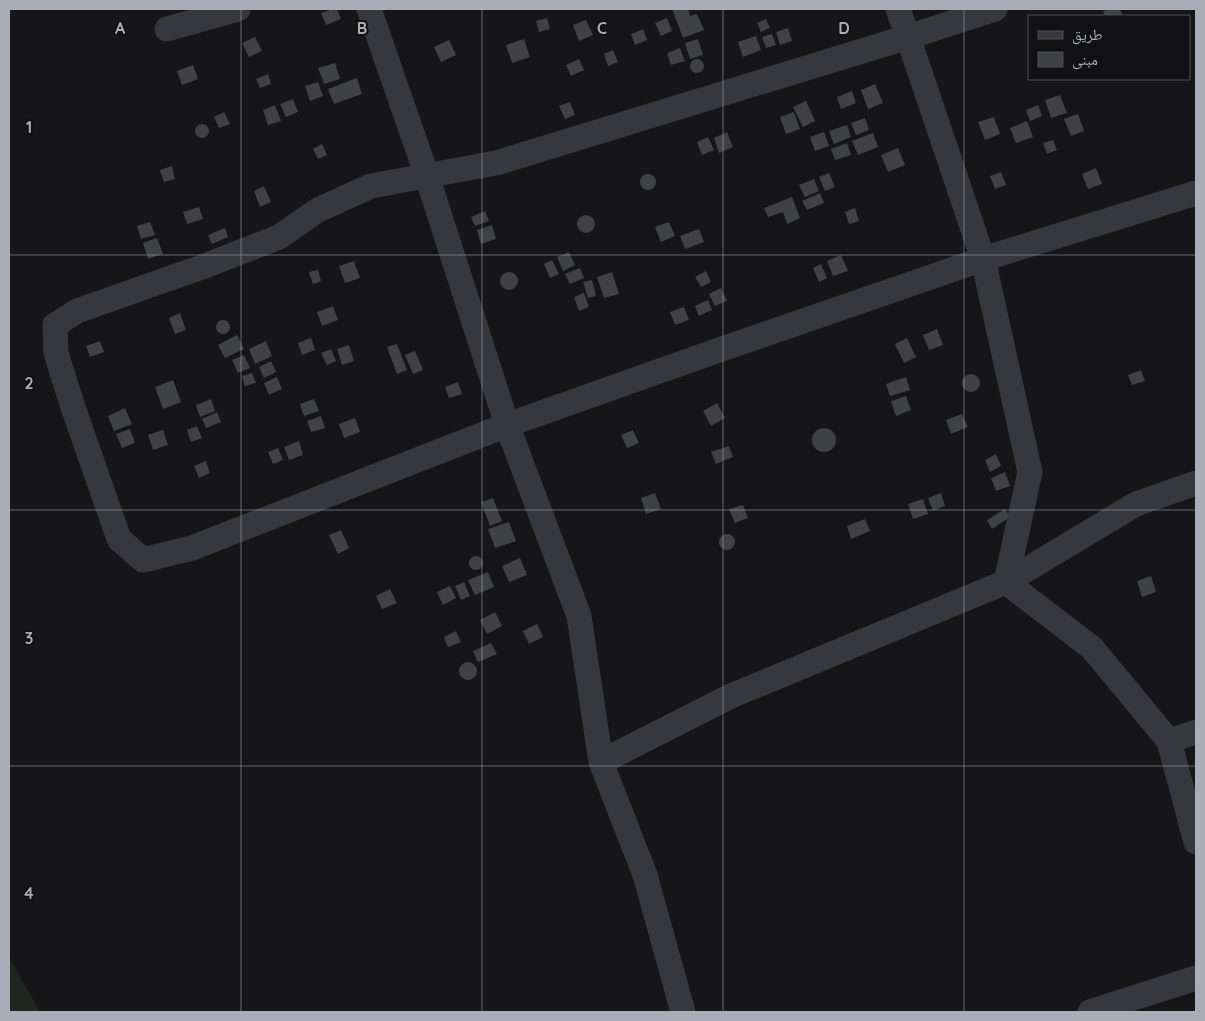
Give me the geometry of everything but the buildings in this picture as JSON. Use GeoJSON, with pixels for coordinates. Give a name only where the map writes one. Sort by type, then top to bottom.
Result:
{"type":"FeatureCollection","features":[{"type":"Feature","properties":{"kind":"street"},"geometry":{"type":"LineString","coordinates":[[167,29],[238,9]]}},
{"type":"Feature","properties":{"kind":"street"},"geometry":{"type":"LineString","coordinates":[[369,9],[427,176],[507,425],[579,616],[601,762],[646,875],[683,1012]]}},
{"type":"Feature","properties":{"kind":"street"},"geometry":{"type":"LineString","coordinates":[[898,9],[983,259],[1030,472],[1006,582]]}},
{"type":"Feature","properties":{"kind":"street"},"geometry":{"type":"LineString","coordinates":[[995,9],[496,163],[371,186],[318,210],[279,237],[202,267],[77,311],[55,325],[56,353],[119,539],[143,560],[192,548],[507,425],[719,350],[983,259],[1196,193]]}},
{"type":"Feature","properties":{"kind":"street"},"geometry":{"type":"LineString","coordinates":[[601,762],[731,696],[1006,582],[1136,504],[1196,483]]}},
{"type":"Feature","properties":{"kind":"street"},"geometry":{"type":"LineString","coordinates":[[1006,582],[1092,648],[1169,740],[1196,842]]}},
{"type":"Feature","properties":{"kind":"street"},"geometry":{"type":"LineString","coordinates":[[1169,740],[1196,732]]}},
{"type":"Feature","properties":{"kind":"street"},"geometry":{"type":"LineString","coordinates":[[1090,1012],[1196,978]]}},
{"type":"Feature","properties":{"kind":"shaded area"},"geometry":{"type":"Polygon","coordinates":[[[9,957],[40,1012],[9,1012],[9,957]]]}}]}
